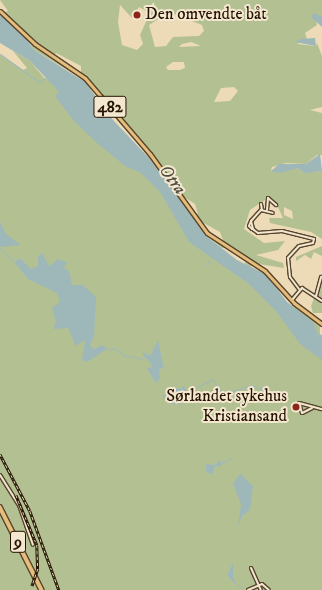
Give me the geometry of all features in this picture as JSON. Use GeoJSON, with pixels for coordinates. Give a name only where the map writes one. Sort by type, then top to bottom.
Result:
{"type":"FeatureCollection","features":[{"type":"Feature","properties":{"kind":"highway","name":"9"},"geometry":{"type":"LineString","coordinates":[[0,507],[42,590]]}},
{"type":"Feature","properties":{"kind":"main road","name":"482"},"geometry":{"type":"LineString","coordinates":[[0,11],[35,44],[83,76],[156,162],[205,231],[268,273],[291,300],[322,324]]}},
{"type":"Feature","properties":{"kind":"street"},"geometry":{"type":"LineString","coordinates":[[267,210],[267,198],[272,198],[276,205]]}},
{"type":"Feature","properties":{"kind":"street"},"geometry":{"type":"LineString","coordinates":[[261,204],[262,210]]}},
{"type":"Feature","properties":{"kind":"street"},"geometry":{"type":"LineString","coordinates":[[250,221],[262,210],[267,210],[273,213]]}},
{"type":"Feature","properties":{"kind":"street"},"geometry":{"type":"LineString","coordinates":[[250,221],[252,230]]}},
{"type":"Feature","properties":{"kind":"street"},"geometry":{"type":"LineString","coordinates":[[250,221],[252,230]]}},
{"type":"Feature","properties":{"kind":"street"},"geometry":{"type":"LineString","coordinates":[[252,230],[264,234],[286,231],[314,239],[299,246],[289,256],[290,276],[299,289],[316,296],[322,301]]}},
{"type":"Feature","properties":{"kind":"street"},"geometry":{"type":"LineString","coordinates":[[316,296],[321,277]]}},
{"type":"Feature","properties":{"kind":"street"},"geometry":{"type":"LineString","coordinates":[[291,300],[299,289]]}},
{"type":"Feature","properties":{"kind":"street"},"geometry":{"type":"LineString","coordinates":[[312,408],[305,402],[299,403],[302,413],[312,408],[322,408]]}},
{"type":"Feature","properties":{"kind":"street"},"geometry":{"type":"LineString","coordinates":[[0,476],[19,505],[33,545]]}},
{"type":"Feature","properties":{"kind":"street"},"geometry":{"type":"LineString","coordinates":[[251,568],[261,590]]}},
{"type":"Feature","properties":{"kind":"street"},"geometry":{"type":"LineString","coordinates":[[248,590],[259,585]]}},
{"type":"Feature","properties":{"kind":"street"},"geometry":{"type":"LineString","coordinates":[[259,585],[269,590]]}},
{"type":"Feature","properties":{"kind":"green space"},"geometry":{"type":"Polygon","coordinates":[[[0,0],[322,0],[322,17],[315,16],[317,25],[305,33],[307,39],[297,44],[316,46],[317,43],[322,56],[322,107],[310,110],[322,113],[322,155],[317,155],[306,164],[286,163],[272,167],[271,171],[298,168],[303,172],[322,171],[322,239],[311,232],[270,223],[269,218],[283,218],[277,205],[265,200],[250,210],[244,229],[264,243],[285,241],[278,250],[256,255],[283,263],[284,268],[252,263],[251,268],[244,263],[247,262],[245,258],[228,247],[222,248],[201,231],[133,136],[94,88],[90,89],[79,77],[34,50],[19,29],[1,14],[8,11],[0,0]],[[120,5],[118,22],[122,45],[137,50],[143,44],[140,35],[150,13],[139,7],[132,18],[120,5]],[[169,12],[149,25],[155,47],[166,46],[173,37],[199,36],[204,31],[202,25],[169,12]],[[191,42],[182,44],[179,47],[201,46],[191,42]],[[56,53],[54,56],[81,73],[81,66],[56,53]],[[173,62],[166,67],[168,70],[180,70],[185,68],[184,62],[173,62]],[[234,87],[221,88],[214,102],[230,101],[238,91],[234,87]],[[181,195],[190,211],[198,214],[195,204],[181,195]],[[284,207],[284,215],[293,219],[292,211],[284,207]],[[200,221],[201,228],[213,240],[223,240],[220,232],[200,221]]]}},
{"type":"Feature","properties":{"kind":"green space"},"geometry":{"type":"Polygon","coordinates":[[[13,51],[30,61],[45,79],[55,74],[153,176],[185,220],[249,277],[322,350],[322,590],[0,590],[0,55],[23,70],[27,68],[13,51]]]}},
{"type":"Feature","properties":{"kind":"green space"},"geometry":{"type":"Polygon","coordinates":[[[322,246],[322,256],[314,252],[311,259],[305,255],[296,261],[296,257],[322,246]]]}},
{"type":"Feature","properties":{"kind":"green space"},"geometry":{"type":"Polygon","coordinates":[[[322,278],[322,313],[313,313],[311,306],[322,278]]]}},
{"type":"Feature","properties":{"kind":"green space"},"geometry":{"type":"Polygon","coordinates":[[[292,305],[320,324],[320,335],[318,334],[292,305]]]}},
{"type":"Feature","properties":{"kind":"water"},"geometry":{"type":"Polygon","coordinates":[[[314,13],[322,17],[322,27],[311,17],[314,13]]]}},
{"type":"Feature","properties":{"kind":"water","name":"Otra"},"geometry":{"type":"Polygon","coordinates":[[[0,14],[19,29],[34,50],[85,82],[113,120],[149,158],[206,236],[237,260],[267,275],[287,302],[313,322],[318,334],[322,335],[322,360],[300,344],[276,311],[249,284],[189,242],[160,192],[141,173],[125,166],[97,143],[73,120],[55,96],[59,92],[30,61],[0,43],[0,14]]]}},
{"type":"Feature","properties":{"kind":"water"},"geometry":{"type":"Polygon","coordinates":[[[315,38],[316,46],[295,42],[301,39],[315,38]]]}},
{"type":"Feature","properties":{"kind":"water"},"geometry":{"type":"Polygon","coordinates":[[[320,154],[322,171],[304,173],[298,168],[280,173],[271,171],[279,164],[306,164],[320,154]]]}},
{"type":"Feature","properties":{"kind":"water"},"geometry":{"type":"Polygon","coordinates":[[[0,222],[6,234],[21,245],[0,247],[0,222]]]}},
{"type":"Feature","properties":{"kind":"water"},"geometry":{"type":"Polygon","coordinates":[[[42,253],[49,266],[58,259],[67,262],[64,268],[69,271],[72,285],[83,285],[96,297],[94,337],[90,345],[94,349],[102,345],[107,349],[87,362],[82,360],[85,340],[76,346],[68,328],[53,329],[56,321],[52,308],[60,302],[57,293],[28,279],[14,262],[20,258],[31,269],[38,266],[38,256],[42,253]]]}},
{"type":"Feature","properties":{"kind":"water"},"geometry":{"type":"Polygon","coordinates":[[[158,340],[164,369],[159,368],[160,378],[156,383],[146,367],[151,368],[152,365],[143,355],[143,352],[150,356],[158,340]]]}},
{"type":"Feature","properties":{"kind":"water"},"geometry":{"type":"Polygon","coordinates":[[[184,385],[188,396],[180,404],[171,404],[163,397],[171,387],[181,389],[184,385]]]}},
{"type":"Feature","properties":{"kind":"water"},"geometry":{"type":"Polygon","coordinates":[[[266,386],[270,390],[263,391],[262,402],[261,389],[257,389],[266,386]]]}},
{"type":"Feature","properties":{"kind":"water"},"geometry":{"type":"Polygon","coordinates":[[[220,460],[222,466],[215,466],[212,475],[206,471],[206,464],[215,465],[220,460]]]}},
{"type":"Feature","properties":{"kind":"water"},"geometry":{"type":"Polygon","coordinates":[[[240,474],[253,486],[250,510],[242,516],[238,527],[241,504],[233,484],[240,474]]]}},
{"type":"Feature","properties":{"kind":"water"},"geometry":{"type":"Polygon","coordinates":[[[233,563],[233,576],[236,585],[227,575],[233,563]]]}},
{"type":"Feature","properties":{"kind":"waterway"},"geometry":{"type":"LineString","coordinates":[[0,54],[39,82],[45,78]]}},
{"type":"Feature","properties":{"kind":"waterway"},"geometry":{"type":"LineString","coordinates":[[0,248],[13,261]]}},
{"type":"Feature","properties":{"kind":"waterway"},"geometry":{"type":"LineString","coordinates":[[206,265],[210,260]]}},
{"type":"Feature","properties":{"kind":"waterway"},"geometry":{"type":"LineString","coordinates":[[107,349],[115,348],[123,355],[144,359]]}},
{"type":"Feature","properties":{"kind":"waterway"},"geometry":{"type":"LineString","coordinates":[[187,393],[212,379],[223,394],[252,385],[257,388]]}},
{"type":"Feature","properties":{"kind":"waterway"},"geometry":{"type":"LineString","coordinates":[[222,463],[232,458]]}},
{"type":"Feature","properties":{"kind":"waterway"},"geometry":{"type":"LineString","coordinates":[[0,513],[40,590]]}},
{"type":"Feature","properties":{"kind":"waterway"},"geometry":{"type":"LineString","coordinates":[[237,584],[241,588]]}},
{"type":"Feature","properties":{"kind":"railway"},"geometry":{"type":"LineString","coordinates":[[0,454],[30,511],[59,590]]}},
{"type":"Feature","properties":{"kind":"railway"},"geometry":{"type":"LineString","coordinates":[[16,495],[37,545],[38,569],[32,586]]}},
{"type":"Feature","properties":{"kind":"place","name":"Den omvendte båt"},"geometry":{"type":"Point","coordinates":[137,15]}},
{"type":"Feature","properties":{"kind":"place","name":"Sørlandet sykehus Kristiansand"},"geometry":{"type":"Point","coordinates":[296,407]}}]}
